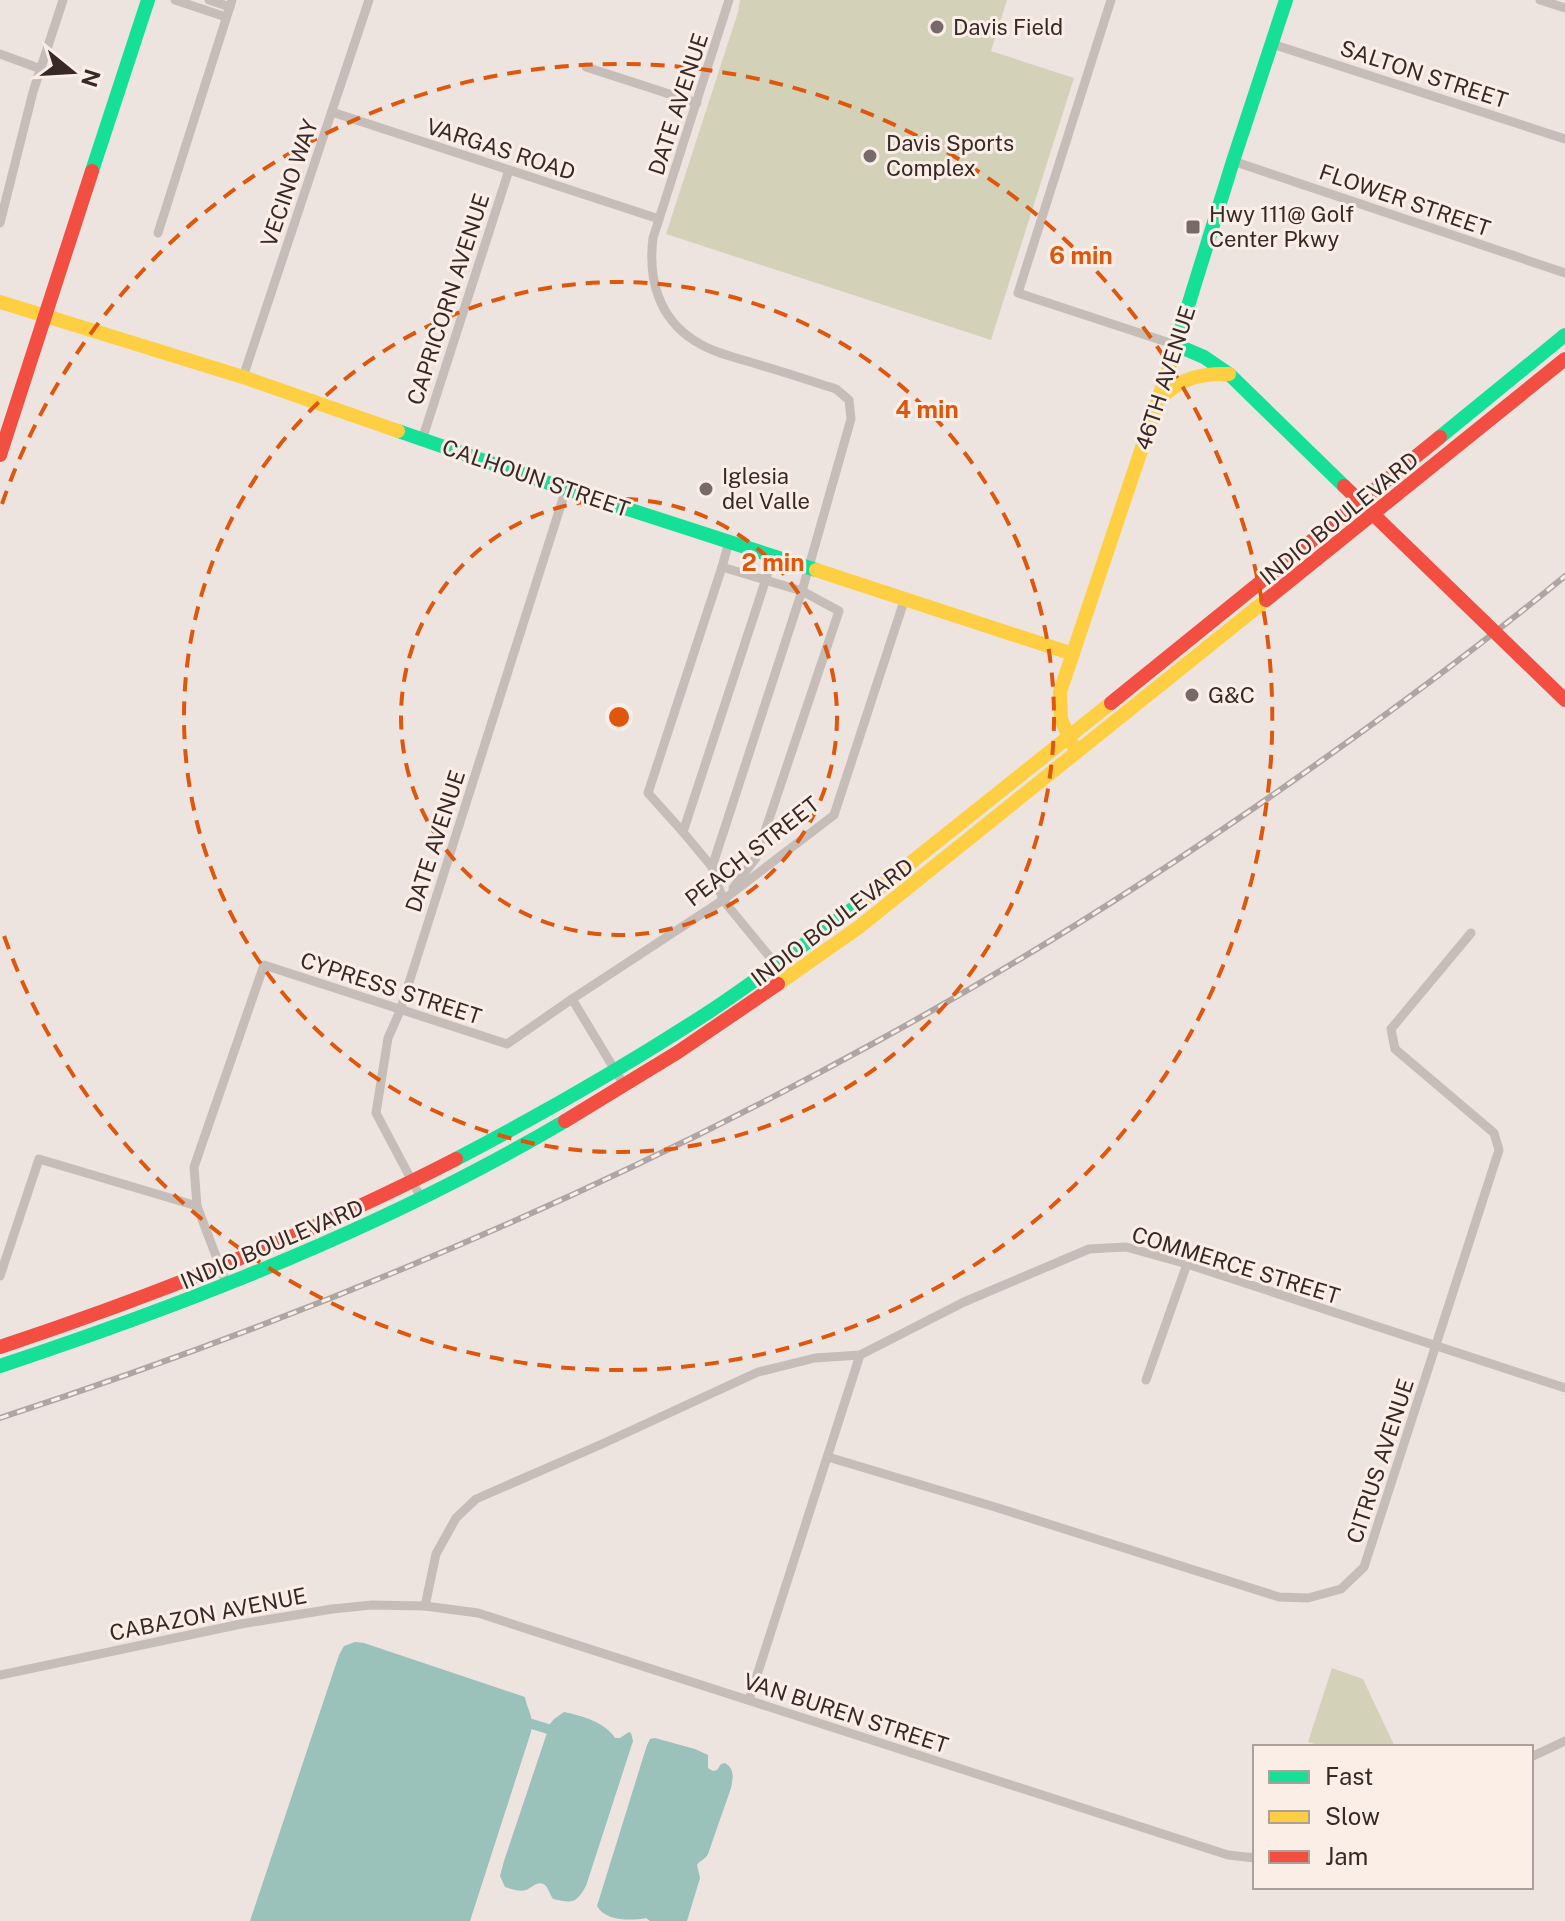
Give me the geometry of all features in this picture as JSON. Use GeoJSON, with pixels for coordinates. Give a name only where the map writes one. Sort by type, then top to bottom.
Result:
{"type":"FeatureCollection","features":[{"type":"Feature","properties":{"kind":"main road"},"geometry":{"type":"LineString","coordinates":[[0,455],[148,0]]}},
{"type":"Feature","properties":{"kind":"main road","name":"46TH AVENUE"},"geometry":{"type":"LineString","coordinates":[[1077,753],[1061,723],[1058,706],[1060,692],[1176,345],[1286,0]]}},
{"type":"Feature","properties":{"kind":"main road","name":"CALHOUN STREET"},"geometry":{"type":"LineString","coordinates":[[0,302],[243,377],[566,489],[1073,654]]}},
{"type":"Feature","properties":{"kind":"main road","name":"INDIO BOULEVARD"},"geometry":{"type":"LineString","coordinates":[[0,1347],[132,1303],[317,1228],[412,1183],[514,1129],[703,1016],[875,891],[1069,738],[1565,335]]}},
{"type":"Feature","properties":{"kind":"main road"},"geometry":{"type":"LineString","coordinates":[[1176,345],[1199,353],[1229,374],[1565,700]]}},
{"type":"Feature","properties":{"kind":"main road","name":"INDIO BOULEVARD"},"geometry":{"type":"LineString","coordinates":[[0,1366],[99,1334],[227,1285],[343,1235],[523,1145],[675,1054],[788,979],[859,927],[1565,359]]}},
{"type":"Feature","properties":{"kind":"main road"},"geometry":{"type":"LineString","coordinates":[[1157,403],[1174,384],[1206,374],[1229,374]]}},
{"type":"Feature","properties":{"kind":"main road"},"geometry":{"type":"LineString","coordinates":[[1466,440],[1473,422],[1494,404],[1510,379]]}},
{"type":"Feature","properties":{"kind":"street"},"geometry":{"type":"LineString","coordinates":[[0,223],[33,92],[63,0]]}},
{"type":"Feature","properties":{"kind":"street"},"geometry":{"type":"LineString","coordinates":[[175,0],[229,8]]}},
{"type":"Feature","properties":{"kind":"street"},"geometry":{"type":"LineString","coordinates":[[209,0],[229,8]]}},
{"type":"Feature","properties":{"kind":"street","name":"VECINO WAY"},"geometry":{"type":"LineString","coordinates":[[243,377],[369,0]]}},
{"type":"Feature","properties":{"kind":"street","name":"DATE AVENUE"},"geometry":{"type":"LineString","coordinates":[[729,0],[653,238],[653,279],[665,311],[695,341],[710,349],[836,389],[849,400],[851,419],[807,568]]}},
{"type":"Feature","properties":{"kind":"street"},"geometry":{"type":"LineString","coordinates":[[1111,0],[1018,293],[1176,345]]}},
{"type":"Feature","properties":{"kind":"street"},"geometry":{"type":"LineString","coordinates":[[1540,0],[1565,8]]}},
{"type":"Feature","properties":{"kind":"street"},"geometry":{"type":"LineString","coordinates":[[158,233],[229,8]]}},
{"type":"Feature","properties":{"kind":"street","name":"SALTON STREET"},"geometry":{"type":"LineString","coordinates":[[1272,44],[1565,139]]}},
{"type":"Feature","properties":{"kind":"street"},"geometry":{"type":"LineString","coordinates":[[0,54],[41,69]]}},
{"type":"Feature","properties":{"kind":"street"},"geometry":{"type":"LineString","coordinates":[[586,67],[697,103]]}},
{"type":"Feature","properties":{"kind":"street","name":"VARGAS ROAD"},"geometry":{"type":"LineString","coordinates":[[332,112],[659,219]]}},
{"type":"Feature","properties":{"kind":"street","name":"FLOWER STREET"},"geometry":{"type":"LineString","coordinates":[[1233,161],[1565,273]]}},
{"type":"Feature","properties":{"kind":"street","name":"CAPRICORN AVENUE"},"geometry":{"type":"LineString","coordinates":[[422,440],[509,170]]}},
{"type":"Feature","properties":{"kind":"street","name":"DATE AVENUE"},"geometry":{"type":"LineString","coordinates":[[421,1198],[376,1113],[388,1038],[400,1011],[566,489]]}},
{"type":"Feature","properties":{"kind":"street"},"geometry":{"type":"LineString","coordinates":[[729,542],[648,793],[712,867],[723,900],[788,979]]}},
{"type":"Feature","properties":{"kind":"street"},"geometry":{"type":"LineString","coordinates":[[683,832],[772,556]]}},
{"type":"Feature","properties":{"kind":"street"},"geometry":{"type":"LineString","coordinates":[[722,567],[802,591],[839,611],[756,858],[723,900]]}},
{"type":"Feature","properties":{"kind":"street"},"geometry":{"type":"LineString","coordinates":[[712,867],[807,568]]}},
{"type":"Feature","properties":{"kind":"street","name":"PEACH STREET"},"geometry":{"type":"LineString","coordinates":[[507,1044],[723,900],[834,815],[905,598]]}},
{"type":"Feature","properties":{"kind":"street","name":"CITRUS AVENUE"},"geometry":{"type":"LineString","coordinates":[[828,1457],[1279,1597],[1308,1598],[1341,1589],[1364,1567],[1499,1150],[1494,1133],[1395,1049],[1391,1029],[1471,933]]}},
{"type":"Feature","properties":{"kind":"street","name":"CYPRESS STREET"},"geometry":{"type":"LineString","coordinates":[[197,1206],[194,1167],[264,965],[507,1044]]}},
{"type":"Feature","properties":{"kind":"street"},"geometry":{"type":"LineString","coordinates":[[572,999],[624,1085]]}},
{"type":"Feature","properties":{"kind":"street"},"geometry":{"type":"LineString","coordinates":[[0,1276],[39,1159],[197,1206],[227,1285]]}},
{"type":"Feature","properties":{"kind":"street","name":"COMMERCE STREET"},"geometry":{"type":"LineString","coordinates":[[860,1355],[964,1302],[1089,1249],[1126,1247],[1187,1264],[1565,1388]]}},
{"type":"Feature","properties":{"kind":"street"},"geometry":{"type":"LineString","coordinates":[[1146,1380],[1187,1264]]}},
{"type":"Feature","properties":{"kind":"street"},"geometry":{"type":"LineString","coordinates":[[425,1606],[436,1554],[456,1518],[476,1499],[758,1372],[815,1358],[860,1355],[749,1700]]}},
{"type":"Feature","properties":{"kind":"street","name":"CABAZON AVENUE"},"geometry":{"type":"LineString","coordinates":[[0,1675],[226,1627],[332,1609],[372,1605],[425,1606]]}},
{"type":"Feature","properties":{"kind":"street","name":"VAN BUREN STREET"},"geometry":{"type":"LineString","coordinates":[[425,1606],[478,1613],[1228,1855],[1253,1858]]}},
{"type":"Feature","properties":{"kind":"street"},"geometry":{"type":"LineString","coordinates":[[1533,1756],[1565,1741]]}},
{"type":"Feature","properties":{"kind":"green space","name":"Davis Sports Complex"},"geometry":{"type":"Polygon","coordinates":[[[740,0],[1007,0],[991,51],[1074,78],[991,340],[666,234],[740,0]]]}},
{"type":"Feature","properties":{"kind":"green space"},"geometry":{"type":"Polygon","coordinates":[[[1332,1668],[1363,1679],[1394,1745],[1318,1745],[1308,1742],[1332,1668]]]}},
{"type":"Feature","properties":{"kind":"water"},"geometry":{"type":"Polygon","coordinates":[[[355,1642],[525,1697],[531,1717],[531,1732],[470,1921],[250,1921],[339,1655],[344,1646],[355,1642]]]}},
{"type":"Feature","properties":{"kind":"water"},"geometry":{"type":"Polygon","coordinates":[[[564,1712],[599,1724],[615,1738],[629,1732],[633,1741],[586,1886],[576,1899],[569,1901],[553,1899],[541,1883],[524,1891],[505,1887],[500,1876],[550,1724],[564,1712]]]}},
{"type":"Feature","properties":{"kind":"water"},"geometry":{"type":"Polygon","coordinates":[[[650,1739],[708,1755],[708,1768],[717,1770],[725,1763],[732,1774],[731,1788],[708,1854],[697,1865],[700,1878],[687,1921],[618,1919],[606,1915],[597,1906],[647,1745],[650,1739]]]}},
{"type":"Feature","properties":{"kind":"waterway"},"geometry":{"type":"LineString","coordinates":[[532,1724],[548,1729]]}},
{"type":"Feature","properties":{"kind":"railway"},"geometry":{"type":"LineString","coordinates":[[0,1418],[224,1339],[446,1251],[662,1152],[874,1043],[1043,945],[1207,840],[1410,697],[1565,576]]}},
{"type":"Feature","properties":{"kind":"traffic: fast"},"geometry":{"type":"LineString","coordinates":[[92,171],[148,0]]}},
{"type":"Feature","properties":{"kind":"traffic: fast"},"geometry":{"type":"LineString","coordinates":[[1170,364],[1286,0]]}},
{"type":"Feature","properties":{"kind":"traffic: fast"},"geometry":{"type":"LineString","coordinates":[[1440,437],[1565,335]]}},
{"type":"Feature","properties":{"kind":"traffic: fast"},"geometry":{"type":"LineString","coordinates":[[1176,345],[1204,357],[1229,374],[1344,486]]}},
{"type":"Feature","properties":{"kind":"traffic: fast"},"geometry":{"type":"LineString","coordinates":[[398,431],[816,570]]}},
{"type":"Feature","properties":{"kind":"traffic: fast"},"geometry":{"type":"LineString","coordinates":[[456,1159],[587,1087],[715,1008],[859,904]]}},
{"type":"Feature","properties":{"kind":"traffic: fast"},"geometry":{"type":"LineString","coordinates":[[0,1366],[218,1288],[359,1228],[498,1159],[565,1121]]}},
{"type":"Feature","properties":{"kind":"traffic: slow"},"geometry":{"type":"LineString","coordinates":[[0,302],[243,377],[398,431]]}},
{"type":"Feature","properties":{"kind":"traffic: slow"},"geometry":{"type":"LineString","coordinates":[[1072,744],[1061,719],[1060,692],[1170,364]]}},
{"type":"Feature","properties":{"kind":"traffic: slow"},"geometry":{"type":"LineString","coordinates":[[1161,398],[1192,378],[1229,374]]}},
{"type":"Feature","properties":{"kind":"traffic: slow"},"geometry":{"type":"LineString","coordinates":[[816,570],[1073,654]]}},
{"type":"Feature","properties":{"kind":"traffic: slow"},"geometry":{"type":"LineString","coordinates":[[778,984],[859,927],[1266,600]]}},
{"type":"Feature","properties":{"kind":"traffic: slow"},"geometry":{"type":"LineString","coordinates":[[859,904],[1111,703]]}},
{"type":"Feature","properties":{"kind":"traffic: jam"},"geometry":{"type":"LineString","coordinates":[[0,455],[92,171]]}},
{"type":"Feature","properties":{"kind":"traffic: jam"},"geometry":{"type":"LineString","coordinates":[[1266,600],[1565,359]]}},
{"type":"Feature","properties":{"kind":"traffic: jam"},"geometry":{"type":"LineString","coordinates":[[1111,703],[1440,437]]}},
{"type":"Feature","properties":{"kind":"traffic: jam"},"geometry":{"type":"LineString","coordinates":[[1344,486],[1565,700]]}},
{"type":"Feature","properties":{"kind":"traffic: jam"},"geometry":{"type":"LineString","coordinates":[[565,1121],[678,1052],[778,984]]}},
{"type":"Feature","properties":{"kind":"traffic: jam"},"geometry":{"type":"LineString","coordinates":[[0,1347],[231,1262],[345,1213],[456,1159]]}},
{"type":"Feature","properties":{"kind":"place","name":"Davis Field"},"geometry":{"type":"Point","coordinates":[937,27]}},
{"type":"Feature","properties":{"kind":"place","name":"Davis Sports Complex"},"geometry":{"type":"Point","coordinates":[870,156]}},
{"type":"Feature","properties":{"kind":"place","name":"Hwy 111@ Golf Center Pkwy"},"geometry":{"type":"Point","coordinates":[1193,227]}},
{"type":"Feature","properties":{"kind":"place","name":"Iglesia del Valle"},"geometry":{"type":"Point","coordinates":[706,489]}},
{"type":"Feature","properties":{"kind":"place","name":"G&C"},"geometry":{"type":"Point","coordinates":[1192,695]}}]}
